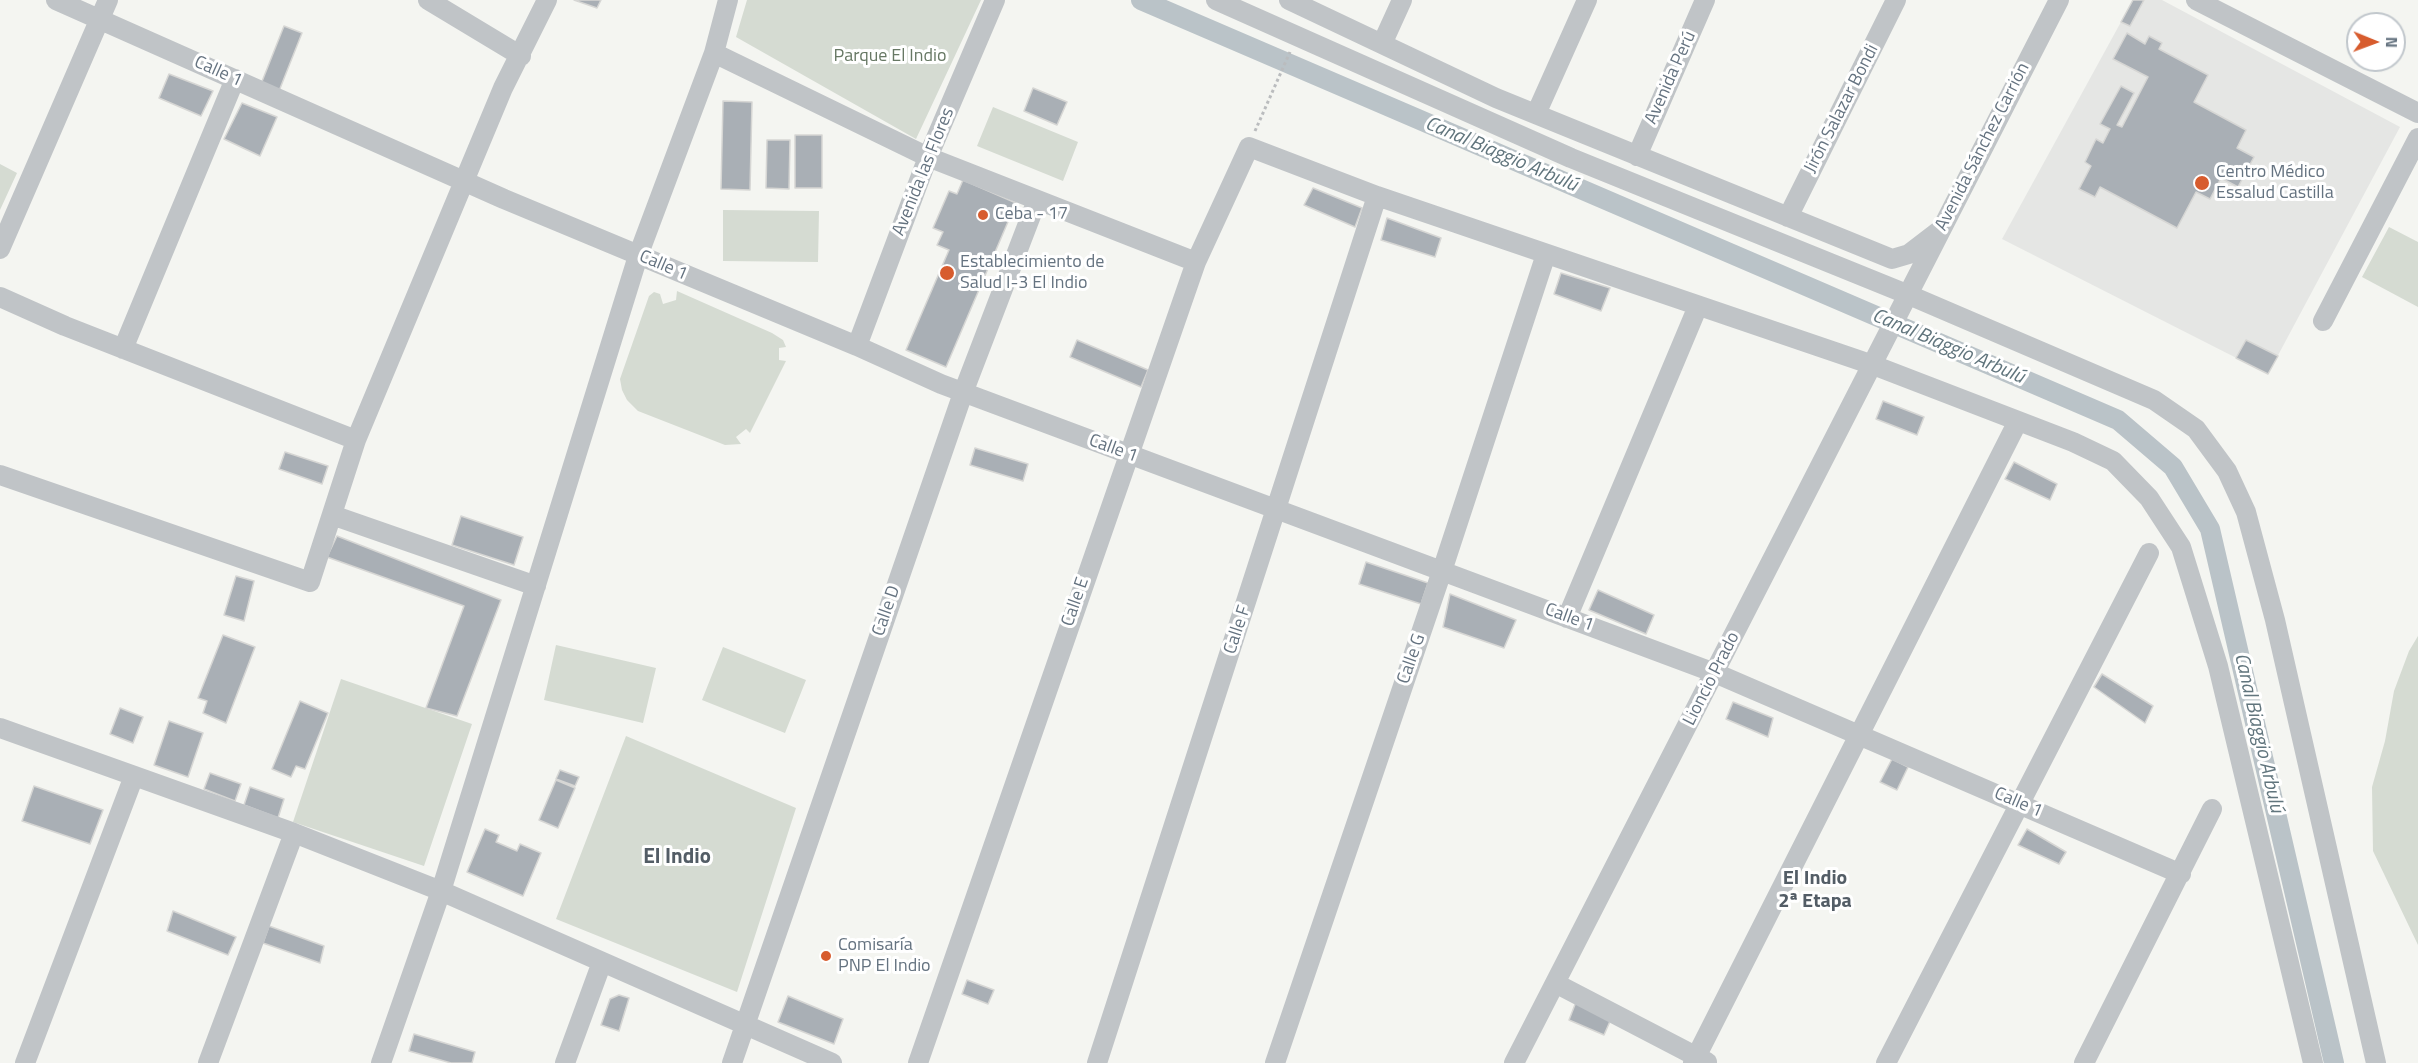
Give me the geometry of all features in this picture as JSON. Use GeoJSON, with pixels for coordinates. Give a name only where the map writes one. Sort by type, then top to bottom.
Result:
{"type":"FeatureCollection","features":[{"type":"Feature","properties":{"kind":"street","name":"Calle 1"},"geometry":{"type":"LineString","coordinates":[[56,0],[464,181],[963,393],[1715,673],[2181,874]]}},
{"type":"Feature","properties":{"kind":"street"},"geometry":{"type":"LineString","coordinates":[[0,249],[108,0]]}},
{"type":"Feature","properties":{"kind":"street"},"geometry":{"type":"LineString","coordinates":[[428,0],[521,56]]}},
{"type":"Feature","properties":{"kind":"street"},"geometry":{"type":"LineString","coordinates":[[0,475],[310,582],[356,440],[503,88],[547,0]]}},
{"type":"Feature","properties":{"kind":"street"},"geometry":{"type":"LineString","coordinates":[[381,1063],[441,891],[638,256],[714,53],[728,0]]}},
{"type":"Feature","properties":{"kind":"street","name":"Avenida las Flores"},"geometry":{"type":"LineString","coordinates":[[856,346],[928,157],[995,0]]}},
{"type":"Feature","properties":{"kind":"street"},"geometry":{"type":"LineString","coordinates":[[1216,0],[1572,158],[1909,295],[2154,400],[2196,429],[2227,471],[2246,512],[2275,621],[2376,1063]]}},
{"type":"Feature","properties":{"kind":"street"},"geometry":{"type":"LineString","coordinates":[[1289,0],[1311,4],[1382,44],[1536,114],[1892,259],[1909,254],[1942,229]]}},
{"type":"Feature","properties":{"kind":"street"},"geometry":{"type":"LineString","coordinates":[[1382,44],[1402,0]]}},
{"type":"Feature","properties":{"kind":"street"},"geometry":{"type":"LineString","coordinates":[[1536,114],[1587,0]]}},
{"type":"Feature","properties":{"kind":"street","name":"Avenida Perú"},"geometry":{"type":"LineString","coordinates":[[1637,156],[1705,0]]}},
{"type":"Feature","properties":{"kind":"street","name":"Jirón Salazar Bondi"},"geometry":{"type":"LineString","coordinates":[[1788,217],[1896,0]]}},
{"type":"Feature","properties":{"kind":"street","name":"Avenida Sánchez Carrión"},"geometry":{"type":"LineString","coordinates":[[1909,295],[2059,0]]}},
{"type":"Feature","properties":{"kind":"street"},"geometry":{"type":"LineString","coordinates":[[2196,0],[2418,114]]}},
{"type":"Feature","properties":{"kind":"street"},"geometry":{"type":"LineString","coordinates":[[714,53],[928,157],[1196,262]]}},
{"type":"Feature","properties":{"kind":"street"},"geometry":{"type":"LineString","coordinates":[[123,349],[235,79]]}},
{"type":"Feature","properties":{"kind":"street"},"geometry":{"type":"LineString","coordinates":[[2323,321],[2418,138]]}},
{"type":"Feature","properties":{"kind":"street"},"geometry":{"type":"LineString","coordinates":[[1249,147],[1377,196],[1698,306],[1875,359],[2113,461],[2149,498],[2181,547],[2218,666],[2313,1063]]}},
{"type":"Feature","properties":{"kind":"street","name":"Calle E"},"geometry":{"type":"LineString","coordinates":[[918,1063],[1196,262],[1249,147]]}},
{"type":"Feature","properties":{"kind":"street","name":"Calle F"},"geometry":{"type":"LineString","coordinates":[[1097,1063],[1377,196]]}},
{"type":"Feature","properties":{"kind":"street","name":"Calle D"},"geometry":{"type":"LineString","coordinates":[[732,1063],[963,393],[1037,200]]}},
{"type":"Feature","properties":{"kind":"street","name":"Calle G"},"geometry":{"type":"LineString","coordinates":[[1275,1063],[1442,571],[1546,254]]}},
{"type":"Feature","properties":{"kind":"street","name":"Lioncio Prado"},"geometry":{"type":"LineString","coordinates":[[1514,1063],[1909,295]]}},
{"type":"Feature","properties":{"kind":"street"},"geometry":{"type":"LineString","coordinates":[[0,297],[64,326],[356,440]]}},
{"type":"Feature","properties":{"kind":"street"},"geometry":{"type":"LineString","coordinates":[[1567,618],[1698,306]]}},
{"type":"Feature","properties":{"kind":"street"},"geometry":{"type":"LineString","coordinates":[[1555,983],[1699,1061],[1858,734],[2018,421]]}},
{"type":"Feature","properties":{"kind":"street"},"geometry":{"type":"LineString","coordinates":[[332,516],[536,586]]}},
{"type":"Feature","properties":{"kind":"street"},"geometry":{"type":"LineString","coordinates":[[1886,1063],[2149,553]]}},
{"type":"Feature","properties":{"kind":"street"},"geometry":{"type":"LineString","coordinates":[[0,728],[294,833],[441,891],[832,1063]]}},
{"type":"Feature","properties":{"kind":"street"},"geometry":{"type":"LineString","coordinates":[[25,1063],[134,776]]}},
{"type":"Feature","properties":{"kind":"street"},"geometry":{"type":"LineString","coordinates":[[2084,1063],[2212,809]]}},
{"type":"Feature","properties":{"kind":"street"},"geometry":{"type":"LineString","coordinates":[[208,1063],[294,833]]}},
{"type":"Feature","properties":{"kind":"street"},"geometry":{"type":"LineString","coordinates":[[565,1063],[602,962]]}},
{"type":"Feature","properties":{"kind":"path"},"geometry":{"type":"LineString","coordinates":[[1249,147],[1294,43]]}},
{"type":"Feature","properties":{"kind":"shaded area","name":"Centro Médico Essalud Castilla"},"geometry":{"type":"Polygon","coordinates":[[[2133,0],[2162,0],[2400,127],[2268,374],[2002,239],[2133,0]]]}},
{"type":"Feature","properties":{"kind":"green space","name":"Parque El Indio"},"geometry":{"type":"Polygon","coordinates":[[[747,0],[981,0],[916,139],[736,37],[747,0]]]}},
{"type":"Feature","properties":{"kind":"green space"},"geometry":{"type":"Polygon","coordinates":[[[993,107],[1078,142],[1063,181],[977,146],[993,107]]]}},
{"type":"Feature","properties":{"kind":"green space"},"geometry":{"type":"Polygon","coordinates":[[[0,164],[17,173],[0,210],[0,164]]]}},
{"type":"Feature","properties":{"kind":"green space"},"geometry":{"type":"Polygon","coordinates":[[[723,210],[819,211],[818,262],[723,261],[723,210]]]}},
{"type":"Feature","properties":{"kind":"green space"},"geometry":{"type":"Polygon","coordinates":[[[2389,227],[2418,242],[2418,307],[2362,277],[2389,227]]]}},
{"type":"Feature","properties":{"kind":"green space"},"geometry":{"type":"Polygon","coordinates":[[[677,291],[772,333],[783,340],[786,347],[779,348],[779,360],[786,361],[750,433],[746,429],[736,437],[741,444],[725,445],[638,411],[627,400],[622,390],[620,379],[649,296],[654,292],[660,294],[663,304],[676,300],[677,291]]]}},
{"type":"Feature","properties":{"kind":"green space"},"geometry":{"type":"Polygon","coordinates":[[[2418,636],[2418,945],[2373,851],[2372,787],[2385,741],[2394,691],[2409,651],[2418,636]]]}},
{"type":"Feature","properties":{"kind":"green space"},"geometry":{"type":"Polygon","coordinates":[[[556,645],[656,668],[643,723],[544,700],[556,645]]]}},
{"type":"Feature","properties":{"kind":"green space"},"geometry":{"type":"Polygon","coordinates":[[[723,647],[806,680],[785,733],[702,700],[723,647]]]}},
{"type":"Feature","properties":{"kind":"green space"},"geometry":{"type":"Polygon","coordinates":[[[341,679],[472,724],[424,866],[293,822],[341,679]]]}},
{"type":"Feature","properties":{"kind":"green space"},"geometry":{"type":"Polygon","coordinates":[[[626,736],[796,808],[737,992],[556,919],[626,736]]]}},
{"type":"Feature","properties":{"kind":"building"},"geometry":{"type":"Polygon","coordinates":[[[574,0],[601,0],[597,8],[574,0]]]}},
{"type":"Feature","properties":{"kind":"building"},"geometry":{"type":"Polygon","coordinates":[[[2133,0],[2144,0],[2130,26],[2121,22],[2133,0]]]}},
{"type":"Feature","properties":{"kind":"building"},"geometry":{"type":"Polygon","coordinates":[[[284,26],[302,33],[279,91],[261,84],[284,26]]]}},
{"type":"Feature","properties":{"kind":"building"},"geometry":{"type":"Polygon","coordinates":[[[2127,33],[2145,44],[2149,36],[2162,43],[2159,49],[2208,75],[2194,102],[2246,130],[2237,148],[2254,157],[2238,187],[2221,178],[2210,199],[2196,192],[2177,228],[2100,187],[2095,197],[2079,189],[2091,166],[2085,162],[2096,139],[2103,143],[2110,129],[2100,124],[2121,86],[2134,93],[2117,125],[2122,127],[2148,77],[2113,59],[2127,33]]]}},
{"type":"Feature","properties":{"kind":"building"},"geometry":{"type":"Polygon","coordinates":[[[169,74],[213,91],[201,116],[159,98],[169,74]]]}},
{"type":"Feature","properties":{"kind":"building"},"geometry":{"type":"Polygon","coordinates":[[[1033,88],[1067,102],[1057,125],[1024,111],[1033,88]]]}},
{"type":"Feature","properties":{"kind":"building"},"geometry":{"type":"Polygon","coordinates":[[[723,101],[752,102],[750,190],[721,189],[723,101]]]}},
{"type":"Feature","properties":{"kind":"building"},"geometry":{"type":"Polygon","coordinates":[[[242,103],[277,117],[260,156],[224,139],[242,103]]]}},
{"type":"Feature","properties":{"kind":"building"},"geometry":{"type":"Polygon","coordinates":[[[795,135],[822,135],[822,188],[795,188],[795,135]]]}},
{"type":"Feature","properties":{"kind":"building"},"geometry":{"type":"Polygon","coordinates":[[[767,140],[790,140],[789,189],[766,188],[767,140]]]}},
{"type":"Feature","properties":{"kind":"building"},"geometry":{"type":"Polygon","coordinates":[[[963,180],[1016,203],[946,367],[906,350],[949,250],[937,245],[943,232],[933,228],[949,191],[957,194],[963,180]]]}},
{"type":"Feature","properties":{"kind":"building"},"geometry":{"type":"Polygon","coordinates":[[[1313,188],[1362,208],[1355,227],[1304,205],[1313,188]]]}},
{"type":"Feature","properties":{"kind":"building"},"geometry":{"type":"Polygon","coordinates":[[[1387,218],[1441,238],[1435,257],[1381,240],[1387,218]]]}},
{"type":"Feature","properties":{"kind":"building"},"geometry":{"type":"Polygon","coordinates":[[[1561,273],[1610,288],[1601,311],[1554,294],[1561,273]]]}},
{"type":"Feature","properties":{"kind":"building"},"geometry":{"type":"Polygon","coordinates":[[[1077,340],[1148,370],[1141,387],[1070,357],[1077,340]]]}},
{"type":"Feature","properties":{"kind":"building"},"geometry":{"type":"Polygon","coordinates":[[[2246,340],[2278,356],[2268,374],[2236,358],[2246,340]]]}},
{"type":"Feature","properties":{"kind":"building"},"geometry":{"type":"Polygon","coordinates":[[[1883,401],[1924,417],[1917,435],[1876,419],[1883,401]]]}},
{"type":"Feature","properties":{"kind":"building"},"geometry":{"type":"Polygon","coordinates":[[[975,448],[1028,464],[1023,481],[970,465],[975,448]]]}},
{"type":"Feature","properties":{"kind":"building"},"geometry":{"type":"Polygon","coordinates":[[[285,452],[328,466],[322,484],[279,469],[285,452]]]}},
{"type":"Feature","properties":{"kind":"building"},"geometry":{"type":"Polygon","coordinates":[[[2014,462],[2057,484],[2050,500],[2005,479],[2014,462]]]}},
{"type":"Feature","properties":{"kind":"building"},"geometry":{"type":"Polygon","coordinates":[[[461,516],[523,537],[514,565],[452,545],[461,516]]]}},
{"type":"Feature","properties":{"kind":"building"},"geometry":{"type":"Polygon","coordinates":[[[337,536],[501,600],[457,716],[426,708],[464,606],[327,557],[337,536]]]}},
{"type":"Feature","properties":{"kind":"building"},"geometry":{"type":"Polygon","coordinates":[[[1366,562],[1428,583],[1421,604],[1359,584],[1366,562]]]}},
{"type":"Feature","properties":{"kind":"building"},"geometry":{"type":"Polygon","coordinates":[[[236,576],[254,581],[244,621],[224,615],[236,576]]]}},
{"type":"Feature","properties":{"kind":"building"},"geometry":{"type":"Polygon","coordinates":[[[1598,590],[1654,615],[1646,634],[1589,610],[1598,590]]]}},
{"type":"Feature","properties":{"kind":"building"},"geometry":{"type":"Polygon","coordinates":[[[1450,594],[1516,620],[1504,648],[1443,627],[1450,594]]]}},
{"type":"Feature","properties":{"kind":"building"},"geometry":{"type":"Polygon","coordinates":[[[223,635],[255,647],[226,723],[203,713],[207,701],[198,698],[223,635]]]}},
{"type":"Feature","properties":{"kind":"building"},"geometry":{"type":"Polygon","coordinates":[[[2102,674],[2153,706],[2145,723],[2094,687],[2102,674]]]}},
{"type":"Feature","properties":{"kind":"building"},"geometry":{"type":"Polygon","coordinates":[[[300,701],[328,713],[305,769],[296,766],[291,777],[272,769],[300,701]]]}},
{"type":"Feature","properties":{"kind":"building"},"geometry":{"type":"Polygon","coordinates":[[[1733,702],[1773,718],[1768,737],[1726,719],[1733,702]]]}},
{"type":"Feature","properties":{"kind":"building"},"geometry":{"type":"Polygon","coordinates":[[[120,708],[143,717],[133,743],[110,734],[120,708]]]}},
{"type":"Feature","properties":{"kind":"building"},"geometry":{"type":"Polygon","coordinates":[[[169,721],[203,733],[188,777],[154,765],[169,721]]]}},
{"type":"Feature","properties":{"kind":"building"},"geometry":{"type":"Polygon","coordinates":[[[1892,759],[1908,767],[1897,790],[1880,782],[1892,759]]]}},
{"type":"Feature","properties":{"kind":"building"},"geometry":{"type":"Polygon","coordinates":[[[560,770],[579,777],[575,786],[556,779],[560,770]]]}},
{"type":"Feature","properties":{"kind":"building"},"geometry":{"type":"Polygon","coordinates":[[[210,773],[241,784],[235,801],[204,789],[210,773]]]}},
{"type":"Feature","properties":{"kind":"building"},"geometry":{"type":"Polygon","coordinates":[[[556,780],[575,788],[558,828],[539,820],[556,780]]]}},
{"type":"Feature","properties":{"kind":"building"},"geometry":{"type":"Polygon","coordinates":[[[34,786],[103,810],[90,844],[22,821],[34,786]]]}},
{"type":"Feature","properties":{"kind":"building"},"geometry":{"type":"Polygon","coordinates":[[[250,787],[284,799],[278,818],[244,805],[250,787]]]}},
{"type":"Feature","properties":{"kind":"building"},"geometry":{"type":"Polygon","coordinates":[[[485,829],[499,835],[496,842],[517,851],[520,844],[541,853],[523,896],[467,872],[485,829]]]}},
{"type":"Feature","properties":{"kind":"building"},"geometry":{"type":"Polygon","coordinates":[[[2027,829],[2066,852],[2059,864],[2018,845],[2027,829]]]}},
{"type":"Feature","properties":{"kind":"building"},"geometry":{"type":"Polygon","coordinates":[[[173,911],[236,937],[228,955],[167,931],[173,911]]]}},
{"type":"Feature","properties":{"kind":"building"},"geometry":{"type":"Polygon","coordinates":[[[269,926],[324,946],[320,963],[263,943],[269,926]]]}},
{"type":"Feature","properties":{"kind":"building"},"geometry":{"type":"Polygon","coordinates":[[[967,980],[994,990],[988,1004],[962,994],[967,980]]]}},
{"type":"Feature","properties":{"kind":"building"},"geometry":{"type":"Polygon","coordinates":[[[619,995],[629,998],[619,1031],[601,1025],[610,999],[619,995]]]}},
{"type":"Feature","properties":{"kind":"building"},"geometry":{"type":"Polygon","coordinates":[[[788,996],[843,1019],[834,1044],[778,1022],[788,996]]]}},
{"type":"Feature","properties":{"kind":"building"},"geometry":{"type":"Polygon","coordinates":[[[1576,1002],[1611,1019],[1604,1035],[1569,1020],[1576,1002]]]}},
{"type":"Feature","properties":{"kind":"building"},"geometry":{"type":"Polygon","coordinates":[[[414,1034],[475,1052],[472,1063],[451,1063],[409,1051],[414,1034]]]}},
{"type":"Feature","properties":{"kind":"waterway","name":"Canal Biaggio Arbulú"},"geometry":{"type":"LineString","coordinates":[[1141,0],[2118,420],[2173,467],[2210,529],[2334,1063]]}},
{"type":"Feature","properties":{"kind":"place","name":"Centro Médico Essalud Castilla"},"geometry":{"type":"Point","coordinates":[2202,183]}},
{"type":"Feature","properties":{"kind":"place","name":"Ceba - 17"},"geometry":{"type":"Point","coordinates":[983,215]}},
{"type":"Feature","properties":{"kind":"place","name":"Establecimiento de Salud I-3 El Indio"},"geometry":{"type":"Point","coordinates":[947,273]}},
{"type":"Feature","properties":{"kind":"place","name":"Comisaría PNP El Indio"},"geometry":{"type":"Point","coordinates":[826,956]}},
{"type":"Feature","properties":{"kind":"district","name":"El Indio"},"geometry":{"type":"Point","coordinates":[677,858]}},
{"type":"Feature","properties":{"kind":"district","name":"El Indio 2ª Etapa"},"geometry":{"type":"Point","coordinates":[1815,890]}}]}
